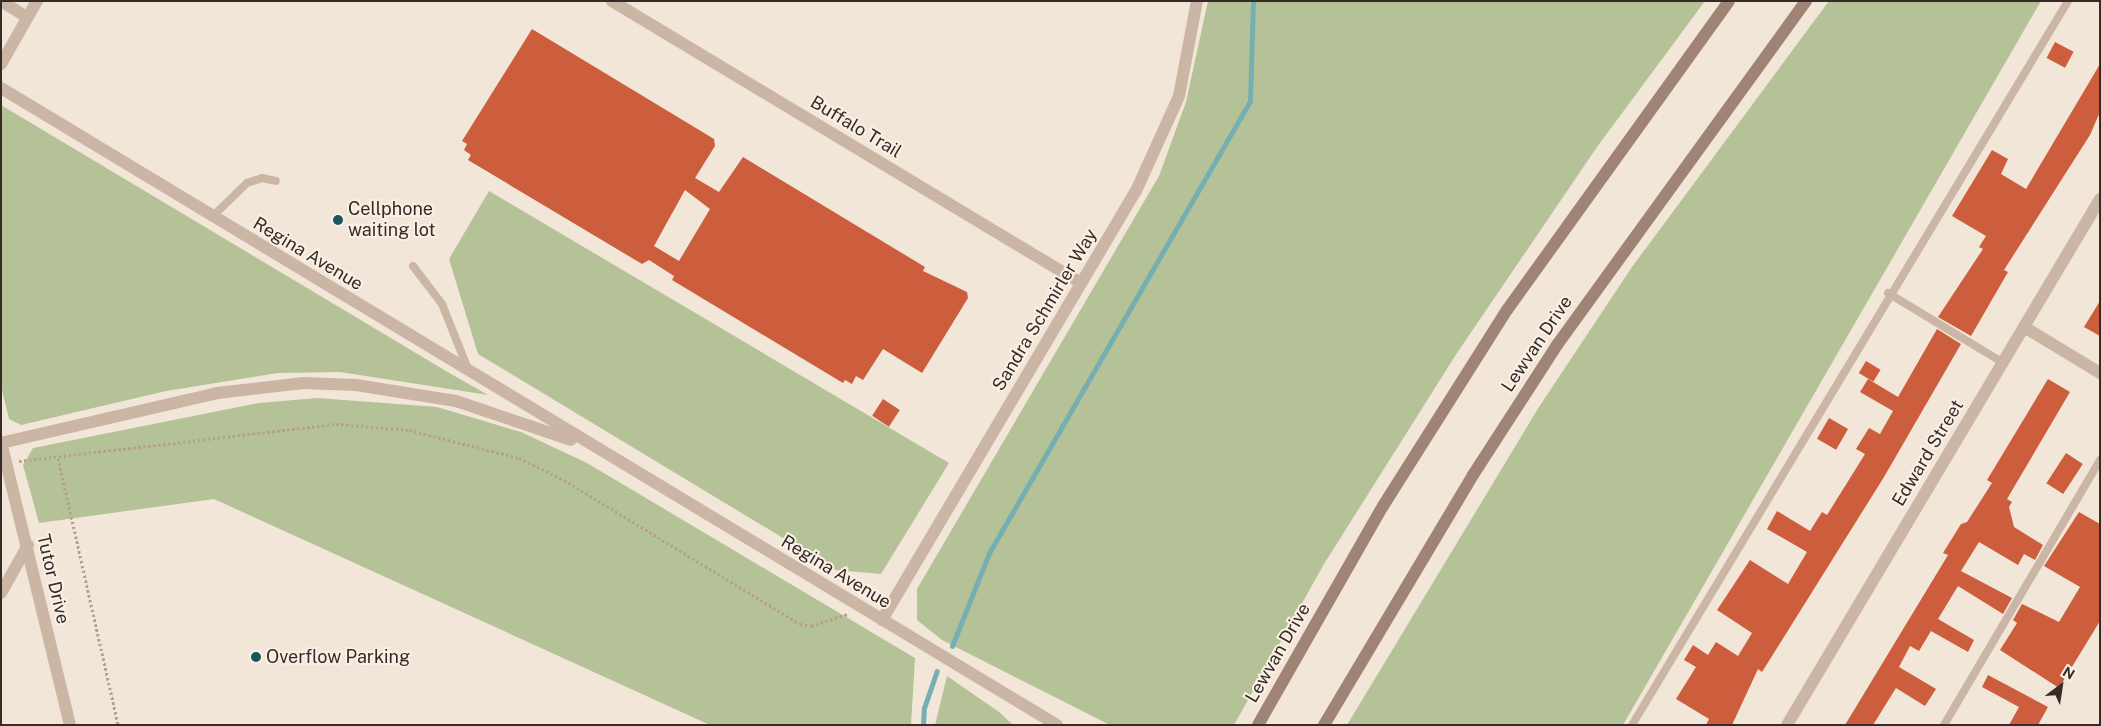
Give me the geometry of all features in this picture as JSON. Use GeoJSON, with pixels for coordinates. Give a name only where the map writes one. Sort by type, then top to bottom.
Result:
{"type":"FeatureCollection","features":[{"type":"Feature","properties":{"kind":"main road","name":"Lewvan Drive"},"geometry":{"type":"LineString","coordinates":[[1258,725],[1383,506],[1507,310],[1729,1]]}},
{"type":"Feature","properties":{"kind":"main road","name":"Lewvan Drive"},"geometry":{"type":"LineString","coordinates":[[1324,725],[1473,475],[1557,345],[1806,1]]}},
{"type":"Feature","properties":{"kind":"street"},"geometry":{"type":"LineString","coordinates":[[1,64],[37,1]]}},
{"type":"Feature","properties":{"kind":"street","name":"Buffalo Trail"},"geometry":{"type":"LineString","coordinates":[[612,1],[1081,283]]}},
{"type":"Feature","properties":{"kind":"street","name":"Sandra Schmirler Way"},"geometry":{"type":"LineString","coordinates":[[882,620],[1081,283],[1160,143],[1179,96],[1197,1]]}},
{"type":"Feature","properties":{"kind":"street"},"geometry":{"type":"LineString","coordinates":[[1,2],[28,17]]}},
{"type":"Feature","properties":{"kind":"street","name":"Regina Avenue"},"geometry":{"type":"LineString","coordinates":[[1,88],[597,450],[1057,725]]}},
{"type":"Feature","properties":{"kind":"street","name":"Edward Street"},"geometry":{"type":"LineString","coordinates":[[1788,725],[2100,199]]}},
{"type":"Feature","properties":{"kind":"street"},"geometry":{"type":"LineString","coordinates":[[2024,327],[2100,373]]}},
{"type":"Feature","properties":{"kind":"street","name":"Regina Avenue"},"geometry":{"type":"LineString","coordinates":[[1,443],[217,393],[303,383],[356,386],[456,401],[597,450]]}},
{"type":"Feature","properties":{"kind":"street","name":"Tutor Drive"},"geometry":{"type":"LineString","coordinates":[[1,443],[28,545],[70,725]]}},
{"type":"Feature","properties":{"kind":"street"},"geometry":{"type":"LineString","coordinates":[[1,593],[28,545]]}},
{"type":"Feature","properties":{"kind":"lane"},"geometry":{"type":"LineString","coordinates":[[1632,725],[1888,293],[2068,1]]}},
{"type":"Feature","properties":{"kind":"lane"},"geometry":{"type":"LineString","coordinates":[[212,217],[248,183],[262,178],[276,181]]}},
{"type":"Feature","properties":{"kind":"lane"},"geometry":{"type":"LineString","coordinates":[[413,266],[442,304],[469,371]]}},
{"type":"Feature","properties":{"kind":"lane"},"geometry":{"type":"LineString","coordinates":[[1888,293],[2002,362]]}},
{"type":"Feature","properties":{"kind":"lane"},"geometry":{"type":"LineString","coordinates":[[1944,725],[2100,460]]}},
{"type":"Feature","properties":{"kind":"path"},"geometry":{"type":"LineString","coordinates":[[6,461],[58,458],[336,424],[408,430],[519,458],[564,480],[800,624],[811,626],[848,614],[854,604]]}},
{"type":"Feature","properties":{"kind":"path"},"geometry":{"type":"LineString","coordinates":[[58,458],[118,725]]}},
{"type":"Feature","properties":{"kind":"green space"},"geometry":{"type":"Polygon","coordinates":[[[1208,1],[1705,1],[1597,147],[1457,353],[1324,564],[1234,725],[1110,725],[942,640],[917,620],[917,589],[1159,176],[1186,102],[1208,1]]]}},
{"type":"Feature","properties":{"kind":"green space"},"geometry":{"type":"Polygon","coordinates":[[[1829,1],[2041,1],[1623,725],[1347,725],[1539,407],[1632,267],[1829,1]]]}},
{"type":"Feature","properties":{"kind":"green space"},"geometry":{"type":"Polygon","coordinates":[[[1,105],[488,395],[340,372],[278,373],[166,391],[21,425],[9,419],[1,386],[1,105]]]}},
{"type":"Feature","properties":{"kind":"green space"},"geometry":{"type":"Polygon","coordinates":[[[489,191],[949,463],[881,574],[836,570],[478,354],[449,259],[489,191]]]}},
{"type":"Feature","properties":{"kind":"green space"},"geometry":{"type":"Polygon","coordinates":[[[317,398],[437,407],[521,432],[587,463],[915,658],[911,725],[710,725],[214,499],[39,523],[23,465],[33,448],[259,403],[317,398]]]}},
{"type":"Feature","properties":{"kind":"green space"},"geometry":{"type":"Polygon","coordinates":[[[947,676],[999,712],[1013,725],[935,725],[947,676]]]}},
{"type":"Feature","properties":{"kind":"building"},"geometry":{"type":"Polygon","coordinates":[[[532,29],[714,139],[715,146],[695,178],[719,192],[743,157],[925,267],[923,271],[967,292],[968,298],[922,373],[883,349],[863,380],[856,376],[852,384],[845,380],[843,383],[672,280],[674,276],[649,260],[642,264],[468,160],[471,155],[464,150],[467,144],[462,141],[532,29]],[[685,190],[654,246],[679,261],[710,209],[685,190]]]}},
{"type":"Feature","properties":{"kind":"building"},"geometry":{"type":"Polygon","coordinates":[[[2055,42],[2074,52],[2065,68],[2047,58],[2055,42]]]}},
{"type":"Feature","properties":{"kind":"building"},"geometry":{"type":"Polygon","coordinates":[[[2100,64],[2100,112],[2090,135],[2004,270],[2008,272],[1971,336],[1938,317],[1983,249],[1979,247],[1986,236],[1952,216],[1992,150],[2008,159],[2001,174],[2026,189],[2100,64]]]}},
{"type":"Feature","properties":{"kind":"building"},"geometry":{"type":"Polygon","coordinates":[[[2100,301],[2100,336],[2084,327],[2100,301]]]}},
{"type":"Feature","properties":{"kind":"building"},"geometry":{"type":"Polygon","coordinates":[[[1937,329],[1961,344],[1884,477],[1762,672],[1758,669],[1732,725],[1706,725],[1709,719],[1676,699],[1696,667],[1684,660],[1693,645],[1708,655],[1716,642],[1738,656],[1752,633],[1717,610],[1750,560],[1788,584],[1807,552],[1767,529],[1777,511],[1810,531],[1822,512],[1827,515],[1865,454],[1856,449],[1869,428],[1880,434],[1893,411],[1860,392],[1868,379],[1898,397],[1937,329]]]}},
{"type":"Feature","properties":{"kind":"building"},"geometry":{"type":"Polygon","coordinates":[[[1866,361],[1881,370],[1873,382],[1859,373],[1866,361]]]}},
{"type":"Feature","properties":{"kind":"building"},"geometry":{"type":"Polygon","coordinates":[[[2048,379],[2070,392],[2007,499],[2012,502],[2009,507],[2014,527],[2043,545],[2035,560],[2024,554],[2018,565],[1979,542],[1961,571],[2012,598],[2003,614],[1958,586],[1938,619],[1974,640],[1968,652],[1931,631],[1919,651],[1910,646],[1899,667],[1936,689],[1925,706],[1896,688],[1873,725],[1845,725],[1948,555],[1943,553],[1961,524],[1967,522],[1992,483],[1987,480],[2048,379]]]}},
{"type":"Feature","properties":{"kind":"building"},"geometry":{"type":"Polygon","coordinates":[[[883,399],[900,410],[889,427],[872,416],[883,399]]]}},
{"type":"Feature","properties":{"kind":"building"},"geometry":{"type":"Polygon","coordinates":[[[1829,418],[1848,429],[1836,450],[1817,439],[1829,418]]]}},
{"type":"Feature","properties":{"kind":"building"},"geometry":{"type":"Polygon","coordinates":[[[2066,453],[2083,464],[2063,494],[2046,483],[2066,453]]]}},
{"type":"Feature","properties":{"kind":"building"},"geometry":{"type":"Polygon","coordinates":[[[2079,512],[2100,524],[2100,621],[2059,688],[2000,650],[2017,623],[2013,620],[2022,604],[2059,622],[2080,587],[2044,566],[2079,512]]]}},
{"type":"Feature","properties":{"kind":"building"},"geometry":{"type":"Polygon","coordinates":[[[1988,675],[2048,707],[2038,725],[2009,725],[2019,707],[1982,687],[1988,675]]]}},
{"type":"Feature","properties":{"kind":"waterway"},"geometry":{"type":"LineString","coordinates":[[952,646],[989,553],[1250,101],[1253,1]]}},
{"type":"Feature","properties":{"kind":"waterway"},"geometry":{"type":"LineString","coordinates":[[923,725],[924,708],[937,671]]}},
{"type":"Feature","properties":{"kind":"place","name":"Cellphone waiting lot"},"geometry":{"type":"Point","coordinates":[338,220]}},
{"type":"Feature","properties":{"kind":"place","name":"Overflow Parking"},"geometry":{"type":"Point","coordinates":[256,657]}}]}
